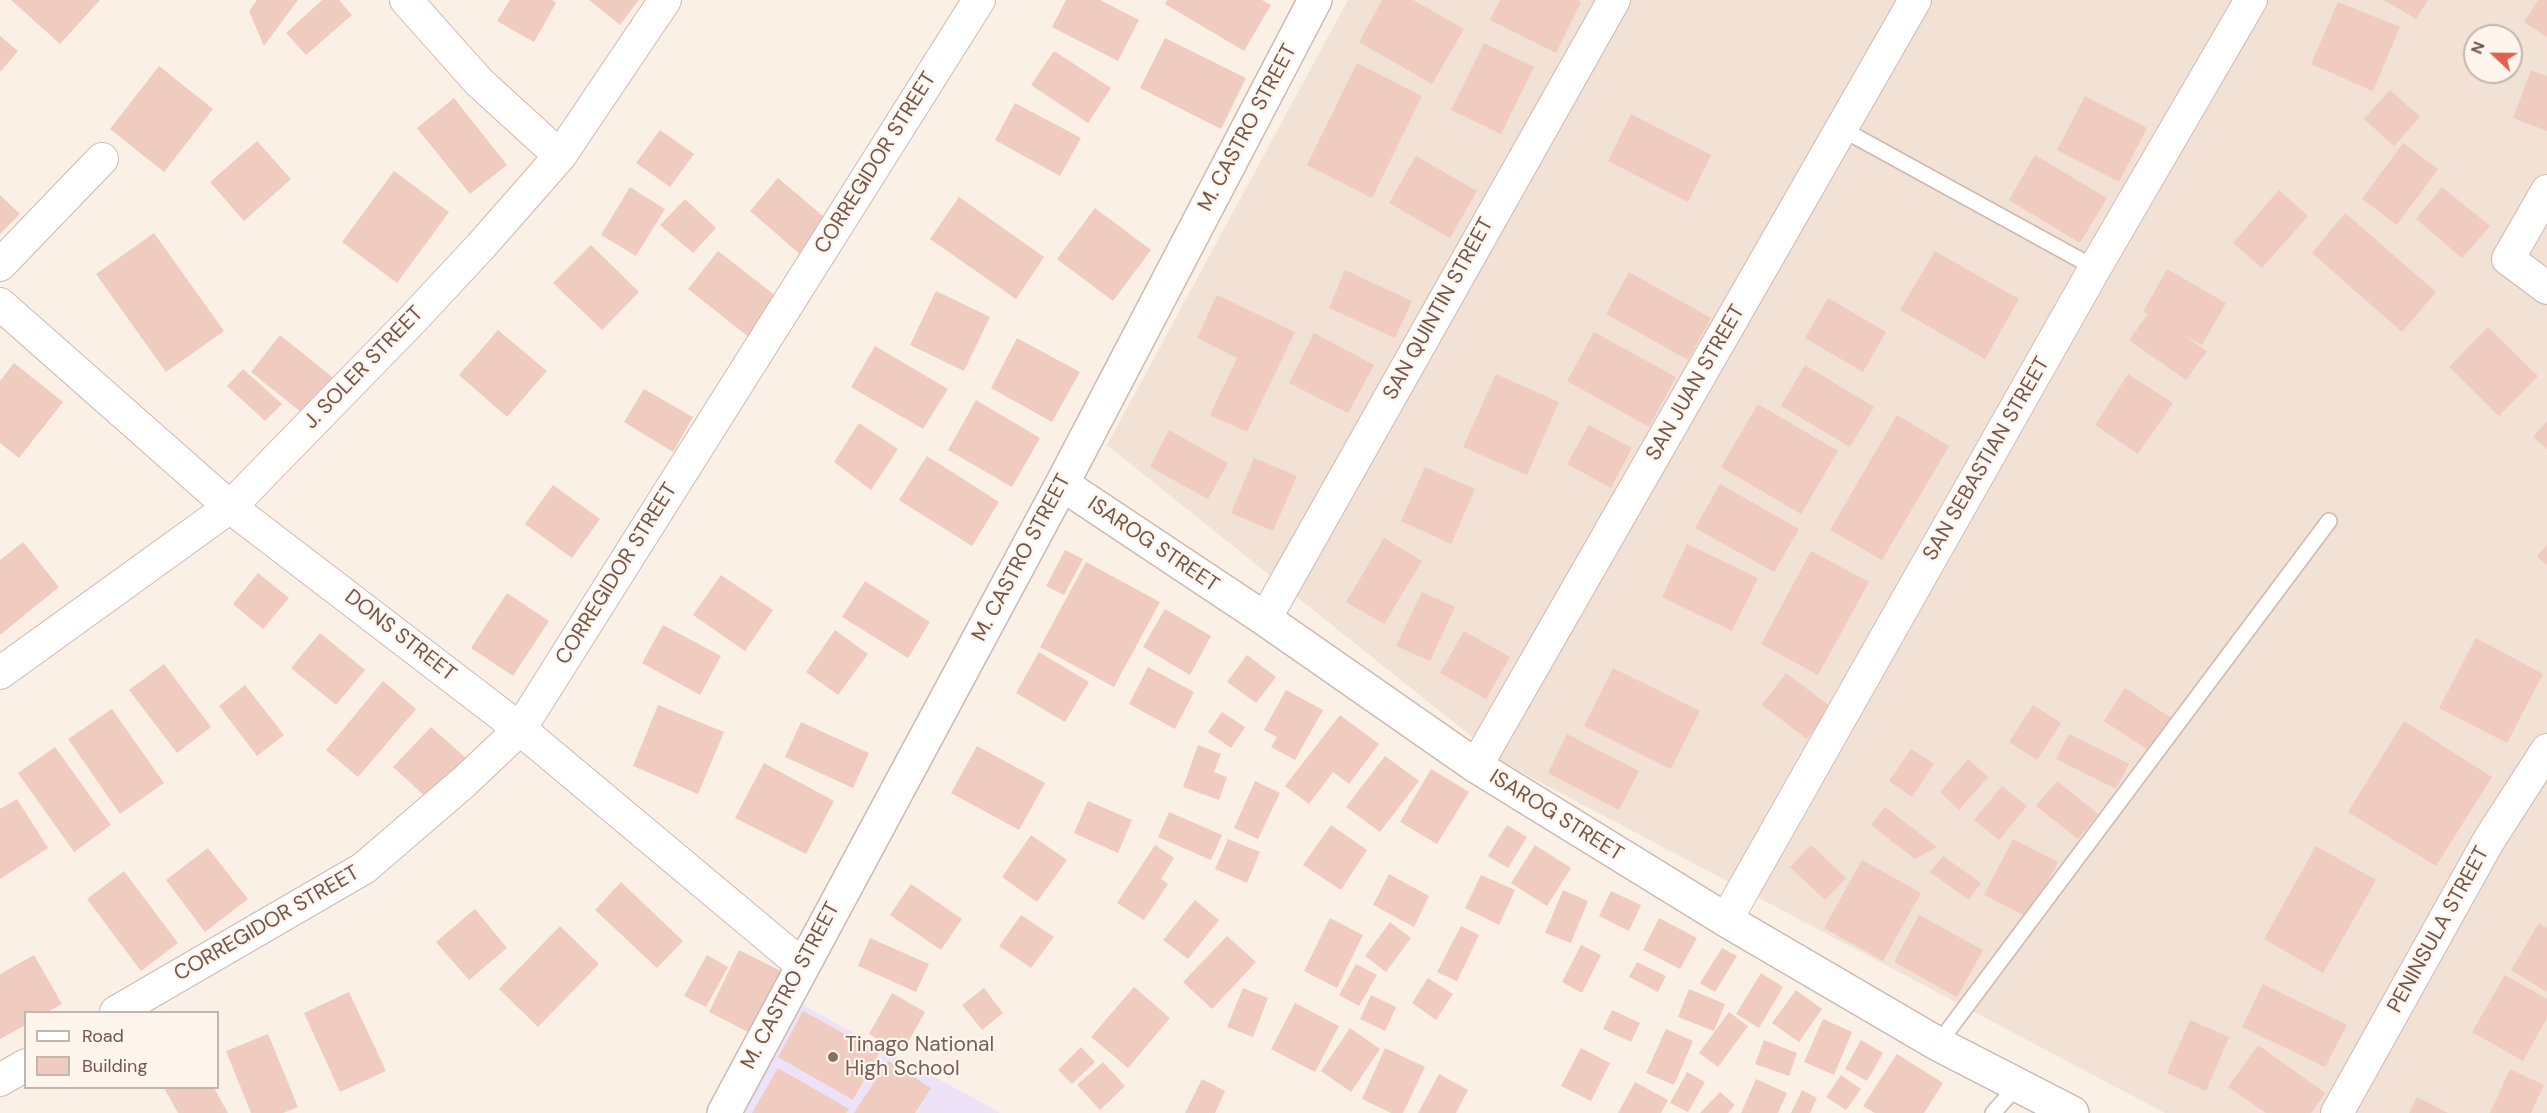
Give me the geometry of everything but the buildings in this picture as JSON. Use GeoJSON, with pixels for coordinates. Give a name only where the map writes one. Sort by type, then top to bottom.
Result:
{"type":"FeatureCollection","features":[{"type":"Feature","properties":{"kind":"street"},"geometry":{"type":"LineString","coordinates":[[406,0],[479,82],[560,156]]}},
{"type":"Feature","properties":{"kind":"street","name":"J. SOLER STREET"},"geometry":{"type":"LineString","coordinates":[[0,673],[230,507],[420,311],[560,156],[665,0]]}},
{"type":"Feature","properties":{"kind":"street","name":"CORREGIDOR STREET"},"geometry":{"type":"LineString","coordinates":[[118,1011],[364,868],[464,782],[520,729],[979,0]]}},
{"type":"Feature","properties":{"kind":"street","name":"M. CASTRO STREET"},"geometry":{"type":"LineString","coordinates":[[724,1113],[1062,484],[1315,0]]}},
{"type":"Feature","properties":{"kind":"street","name":"SAN QUINTIN STREET"},"geometry":{"type":"LineString","coordinates":[[1265,619],[1614,0]]}},
{"type":"Feature","properties":{"kind":"street","name":"SAN JUAN STREET"},"geometry":{"type":"LineString","coordinates":[[1476,766],[1915,0]]}},
{"type":"Feature","properties":{"kind":"street","name":"SAN SEBASTIAN STREET"},"geometry":{"type":"LineString","coordinates":[[1726,920],[2095,268],[2251,0]]}},
{"type":"Feature","properties":{"kind":"street"},"geometry":{"type":"LineString","coordinates":[[0,264],[102,159]]}},
{"type":"Feature","properties":{"kind":"street"},"geometry":{"type":"LineString","coordinates":[[2547,191],[2508,259],[2547,288]]}},
{"type":"Feature","properties":{"kind":"street","name":"DONS STREET"},"geometry":{"type":"LineString","coordinates":[[0,304],[230,507],[520,729],[802,965]]}},
{"type":"Feature","properties":{"kind":"street","name":"ISAROG STREET"},"geometry":{"type":"LineString","coordinates":[[1062,484],[1265,619],[1476,766],[1726,920],[1938,1044],[2072,1113]]}},
{"type":"Feature","properties":{"kind":"street","name":"PENINSULA STREET"},"geometry":{"type":"LineString","coordinates":[[2337,1113],[2489,840],[2547,750]]}},
{"type":"Feature","properties":{"kind":"street"},"geometry":{"type":"LineString","coordinates":[[0,1080],[24,1066]]}},
{"type":"Feature","properties":{"kind":"lane"},"geometry":{"type":"LineString","coordinates":[[1842,129],[2095,268]]}},
{"type":"Feature","properties":{"kind":"lane"},"geometry":{"type":"LineString","coordinates":[[1938,1044],[2329,521]]}},
{"type":"Feature","properties":{"kind":"lane"},"geometry":{"type":"LineString","coordinates":[[1993,1113],[2018,1085]]}},
{"type":"Feature","properties":{"kind":"shaded area"},"geometry":{"type":"Polygon","coordinates":[[[1348,0],[2547,0],[2547,1113],[2165,1113],[1506,764],[1107,445],[1348,0]]]}},
{"type":"Feature","properties":{"kind":"shaded area","name":"Tinago National High School"},"geometry":{"type":"Polygon","coordinates":[[[797,1002],[999,1112],[999,1113],[739,1113],[797,1002]]]}},
{"type":"Feature","properties":{"kind":"place","name":"Tinago National High School"},"geometry":{"type":"Point","coordinates":[833,1057]}}]}
